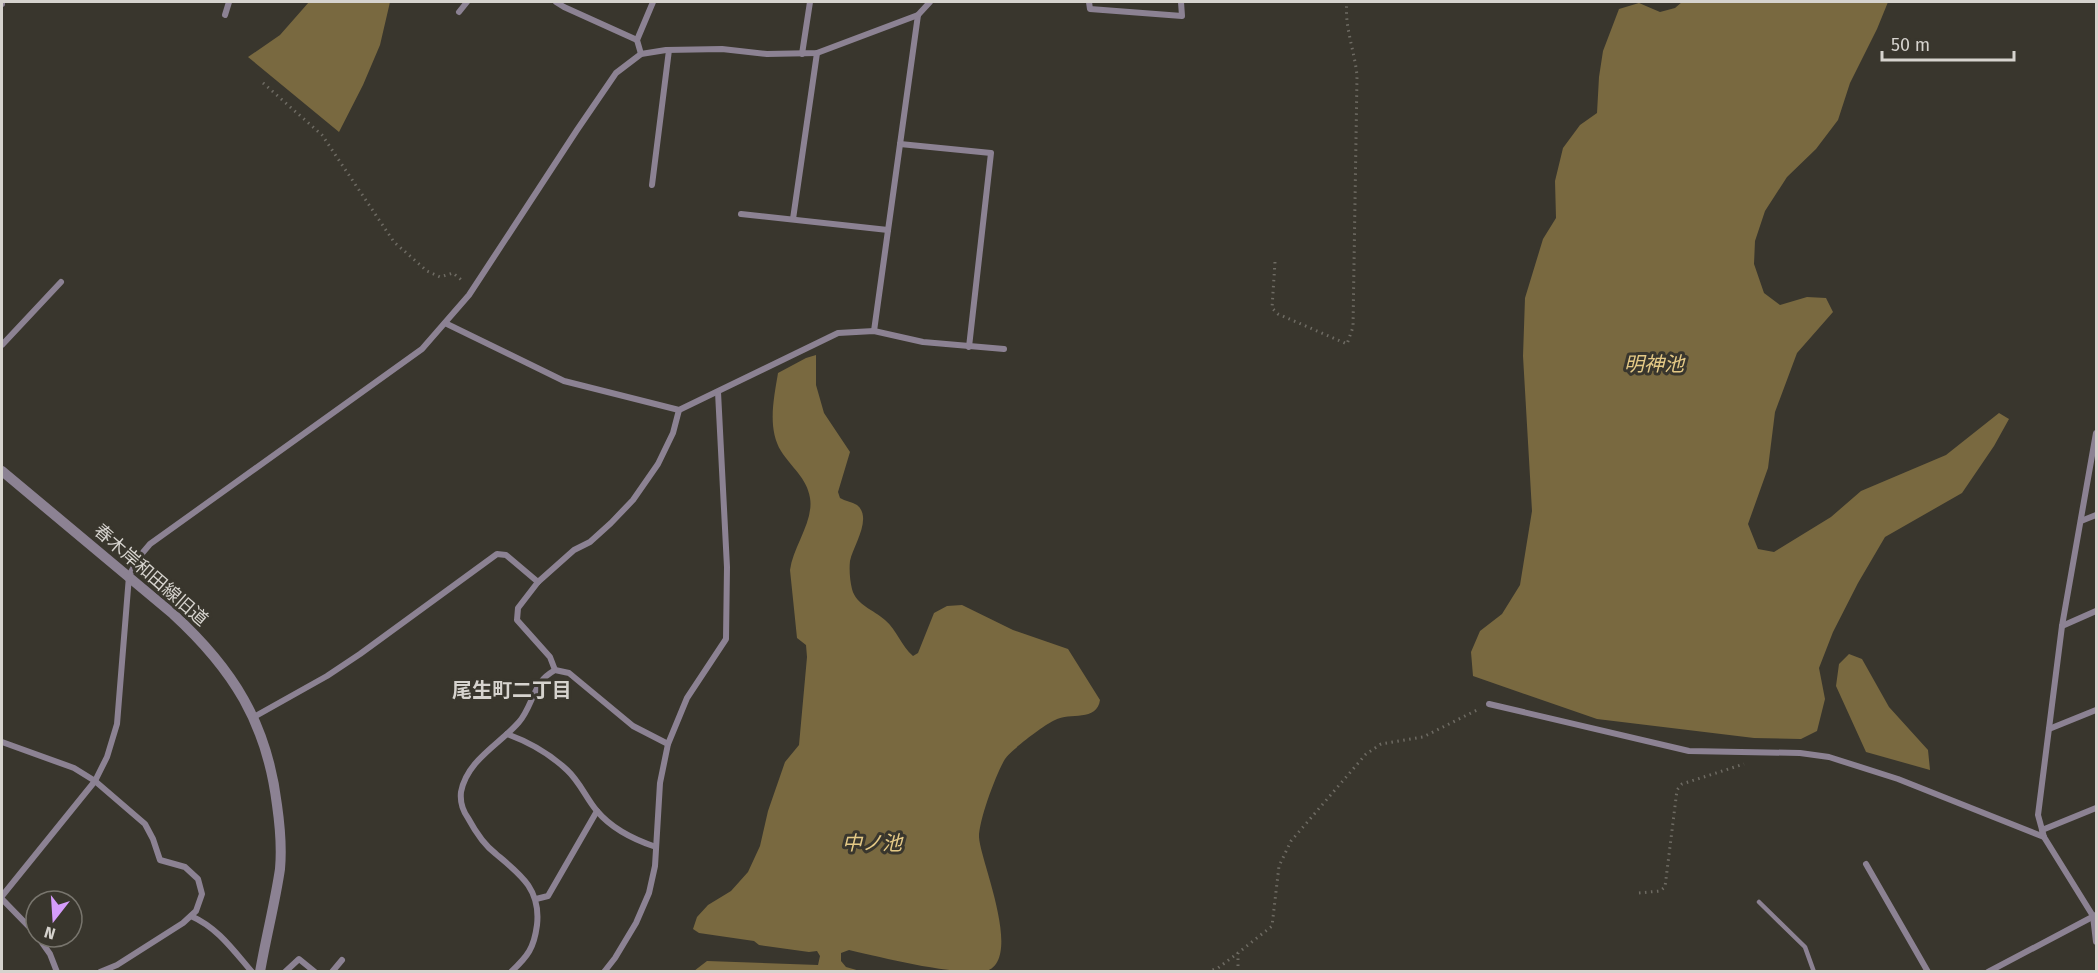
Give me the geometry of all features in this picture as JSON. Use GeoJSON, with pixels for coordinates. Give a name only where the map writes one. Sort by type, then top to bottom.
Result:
{"type":"FeatureCollection","features":[{"type":"Feature","properties":{"kind":"street"},"geometry":{"type":"LineString","coordinates":[[225,15],[229,2]]}},
{"type":"Feature","properties":{"kind":"street"},"geometry":{"type":"LineString","coordinates":[[459,12],[467,2]]}},
{"type":"Feature","properties":{"kind":"street"},"geometry":{"type":"LineString","coordinates":[[556,2],[637,40]]}},
{"type":"Feature","properties":{"kind":"street"},"geometry":{"type":"LineString","coordinates":[[641,54],[637,40],[653,2]]}},
{"type":"Feature","properties":{"kind":"street"},"geometry":{"type":"LineString","coordinates":[[802,54],[810,2]]}},
{"type":"Feature","properties":{"kind":"street"},"geometry":{"type":"LineString","coordinates":[[24,922],[2,898],[94,781],[107,757],[117,724],[129,576],[139,557],[150,544],[422,349],[473,288],[616,73],[641,54],[669,50],[722,49],[767,54],[817,53],[918,15],[930,2]]}},
{"type":"Feature","properties":{"kind":"street"},"geometry":{"type":"LineString","coordinates":[[1089,2],[1090,9],[1182,16],[1181,2]]}},
{"type":"Feature","properties":{"kind":"street"},"geometry":{"type":"LineString","coordinates":[[874,331],[918,15]]}},
{"type":"Feature","properties":{"kind":"street"},"geometry":{"type":"LineString","coordinates":[[652,185],[669,50]]}},
{"type":"Feature","properties":{"kind":"street"},"geometry":{"type":"LineString","coordinates":[[793,219],[817,53]]}},
{"type":"Feature","properties":{"kind":"street"},"geometry":{"type":"LineString","coordinates":[[900,144],[991,153],[969,347]]}},
{"type":"Feature","properties":{"kind":"street"},"geometry":{"type":"LineString","coordinates":[[741,214],[888,230]]}},
{"type":"Feature","properties":{"kind":"street"},"geometry":{"type":"LineString","coordinates":[[2,345],[61,282]]}},
{"type":"Feature","properties":{"kind":"street"},"geometry":{"type":"LineString","coordinates":[[445,323],[564,381],[680,410],[838,333],[874,331],[923,342],[1004,349]]}},
{"type":"Feature","properties":{"kind":"street"},"geometry":{"type":"LineString","coordinates":[[604,972],[636,923],[649,893],[655,866],[660,783],[668,744],[687,698],[726,639],[727,567],[718,392]]}},
{"type":"Feature","properties":{"kind":"street"},"geometry":{"type":"LineString","coordinates":[[555,670],[550,657],[517,620],[518,608],[538,582],[574,550],[590,542],[633,500],[658,464],[673,433],[680,410]]}},
{"type":"Feature","properties":{"kind":"street"},"geometry":{"type":"LineString","coordinates":[[2097,433],[2062,626],[2038,815],[2043,833],[2095,915],[2097,942]]}},
{"type":"Feature","properties":{"kind":"street","name":"春木岸和田線旧道"},"geometry":{"type":"LineString","coordinates":[[2,471],[200,638],[254,717],[261,732],[274,779],[281,847],[280,869],[260,972]]}},
{"type":"Feature","properties":{"kind":"street"},"geometry":{"type":"LineString","coordinates":[[2080,521],[2097,515]]}},
{"type":"Feature","properties":{"kind":"street"},"geometry":{"type":"LineString","coordinates":[[254,717],[351,659],[497,554],[506,555],[538,582]]}},
{"type":"Feature","properties":{"kind":"street"},"geometry":{"type":"LineString","coordinates":[[2062,626],[2097,612]]}},
{"type":"Feature","properties":{"kind":"street"},"geometry":{"type":"LineString","coordinates":[[511,972],[529,955],[535,940],[538,917],[536,899],[524,878],[508,862],[494,854],[475,832],[463,811],[461,793],[468,775],[481,758],[522,720],[542,680],[555,670],[569,673],[633,726],[668,744]]}},
{"type":"Feature","properties":{"kind":"street"},"geometry":{"type":"LineString","coordinates":[[1489,704],[1689,751],[1800,753],[1829,757],[1898,779],[2043,833],[2097,808]]}},
{"type":"Feature","properties":{"kind":"street"},"geometry":{"type":"LineString","coordinates":[[2049,729],[2097,710]]}},
{"type":"Feature","properties":{"kind":"street"},"geometry":{"type":"LineString","coordinates":[[507,734],[527,742],[567,769],[582,785],[597,811],[634,840],[656,848]]}},
{"type":"Feature","properties":{"kind":"street"},"geometry":{"type":"LineString","coordinates":[[2,742],[74,768],[94,781],[145,824],[160,860],[184,867],[198,879],[202,894],[196,911],[191,916],[117,965],[100,972]]}},
{"type":"Feature","properties":{"kind":"street"},"geometry":{"type":"LineString","coordinates":[[536,899],[548,896],[597,811]]}},
{"type":"Feature","properties":{"kind":"street"},"geometry":{"type":"LineString","coordinates":[[1866,864],[1928,972]]}},
{"type":"Feature","properties":{"kind":"street"},"geometry":{"type":"LineString","coordinates":[[1988,972],[2095,915]]}},
{"type":"Feature","properties":{"kind":"street"},"geometry":{"type":"LineString","coordinates":[[191,916],[206,923],[223,937],[252,972]]}},
{"type":"Feature","properties":{"kind":"street"},"geometry":{"type":"LineString","coordinates":[[46,949],[57,972]]}},
{"type":"Feature","properties":{"kind":"street"},"geometry":{"type":"LineString","coordinates":[[285,972],[299,959],[315,972]]}},
{"type":"Feature","properties":{"kind":"street"},"geometry":{"type":"LineString","coordinates":[[332,972],[342,960]]}},
{"type":"Feature","properties":{"kind":"lane"},"geometry":{"type":"LineString","coordinates":[[1759,902],[1805,947],[1814,972]]}},
{"type":"Feature","properties":{"kind":"path"},"geometry":{"type":"LineString","coordinates":[[1275,262],[1272,308],[1278,314],[1347,344],[1353,327],[1357,76],[1356,59],[1346,12],[1347,2]]}},
{"type":"Feature","properties":{"kind":"path"},"geometry":{"type":"LineString","coordinates":[[263,83],[322,135],[394,242],[427,271],[440,277],[453,273],[473,288]]}},
{"type":"Feature","properties":{"kind":"path"},"geometry":{"type":"LineString","coordinates":[[1208,972],[1218,968],[1272,926],[1279,866],[1291,842],[1366,754],[1381,744],[1423,737],[1489,704]]}},
{"type":"Feature","properties":{"kind":"path"},"geometry":{"type":"LineString","coordinates":[[1639,893],[1660,891],[1665,887],[1677,790],[1682,784],[1747,763]]}},
{"type":"Feature","properties":{"kind":"path"},"geometry":{"type":"LineString","coordinates":[[1238,953],[1238,972]]}},
{"type":"Feature","properties":{"kind":"water"},"geometry":{"type":"Polygon","coordinates":[[[309,2],[390,2],[380,45],[339,132],[248,57],[280,35],[309,2]]]}},
{"type":"Feature","properties":{"kind":"water","name":"明神池"},"geometry":{"type":"Polygon","coordinates":[[[1682,2],[1888,2],[1850,83],[1838,120],[1816,149],[1787,177],[1765,211],[1755,241],[1754,264],[1764,293],[1780,305],[1807,297],[1826,298],[1833,312],[1797,353],[1775,412],[1768,468],[1748,524],[1758,549],[1774,552],[1831,517],[1861,491],[1946,455],[1999,413],[2009,419],[1994,446],[1962,493],[1885,537],[1833,632],[1819,668],[1825,699],[1817,731],[1801,739],[1754,738],[1597,719],[1473,676],[1471,652],[1480,631],[1502,614],[1520,585],[1532,511],[1523,356],[1525,298],[1543,239],[1556,218],[1555,181],[1563,148],[1580,125],[1597,113],[1603,51],[1619,9],[1639,3],[1660,12],[1675,8],[1682,2]]]}},
{"type":"Feature","properties":{"kind":"water","name":"中ノ池"},"geometry":{"type":"Polygon","coordinates":[[[816,355],[816,385],[824,413],[850,452],[838,492],[840,498],[857,505],[863,517],[861,532],[850,561],[851,586],[857,599],[889,624],[913,656],[918,653],[934,613],[947,606],[962,605],[1013,630],[1068,649],[1100,700],[1098,707],[1088,714],[1061,718],[1036,732],[1008,755],[997,775],[985,809],[979,837],[997,910],[1001,932],[1001,951],[995,965],[983,972],[934,968],[849,950],[841,953],[841,961],[846,967],[860,971],[694,971],[707,961],[818,965],[820,956],[817,951],[809,952],[759,945],[754,941],[699,933],[693,929],[697,917],[708,905],[731,891],[748,872],[760,846],[768,811],[785,762],[799,745],[807,657],[806,645],[797,638],[790,570],[809,516],[810,498],[806,484],[785,457],[777,442],[773,413],[778,373],[816,355]]]}},
{"type":"Feature","properties":{"kind":"water"},"geometry":{"type":"Polygon","coordinates":[[[1849,654],[1862,659],[1889,707],[1928,750],[1930,770],[1866,752],[1836,686],[1839,664],[1849,654]]]}},
{"type":"Feature","properties":{"kind":"district","name":"尾生町二丁目"},"geometry":{"type":"Point","coordinates":[512,690]}}]}
